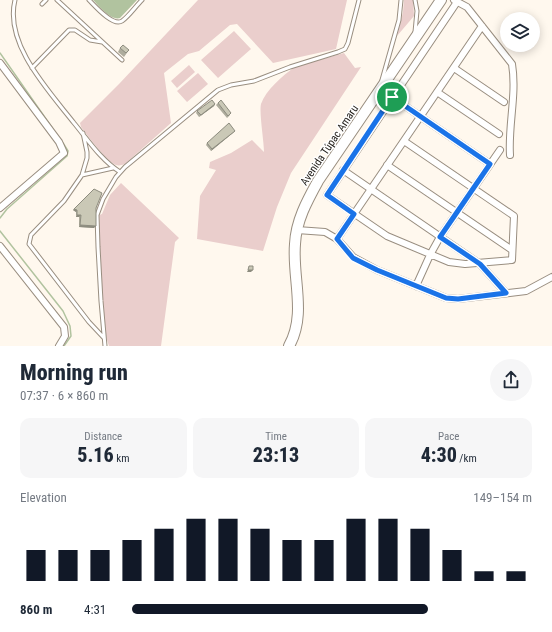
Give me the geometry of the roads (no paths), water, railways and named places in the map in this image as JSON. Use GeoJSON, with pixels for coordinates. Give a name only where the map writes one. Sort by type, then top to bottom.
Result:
{"type":"FeatureCollection","features":[{"type":"Feature","properties":{"kind":"highway","name":"Avenida Túpac Amaru"},"geometry":{"type":"LineString","coordinates":[[289,346],[296,329],[299,304],[294,255],[297,230],[306,204],[318,181],[441,0]]}},
{"type":"Feature","properties":{"kind":"street"},"geometry":{"type":"LineString","coordinates":[[404,141],[514,216],[512,260],[457,264],[449,262],[387,236],[327,195],[456,1],[467,7],[512,64],[514,75],[509,139],[510,154]]}},
{"type":"Feature","properties":{"kind":"street"},"geometry":{"type":"LineString","coordinates":[[337,239],[482,26]]}},
{"type":"Feature","properties":{"kind":"street"},"geometry":{"type":"LineString","coordinates":[[0,63],[59,142],[64,153],[0,208]]}},
{"type":"Feature","properties":{"kind":"street"},"geometry":{"type":"LineString","coordinates":[[454,68],[504,102]]}},
{"type":"Feature","properties":{"kind":"street"},"geometry":{"type":"LineString","coordinates":[[437,92],[499,134]]}},
{"type":"Feature","properties":{"kind":"street"},"geometry":{"type":"LineString","coordinates":[[392,97],[490,164]]}},
{"type":"Feature","properties":{"kind":"street"},"geometry":{"type":"LineString","coordinates":[[416,286],[430,254],[440,237],[500,150]]}},
{"type":"Feature","properties":{"kind":"street"},"geometry":{"type":"LineString","coordinates":[[387,165],[512,250]]}},
{"type":"Feature","properties":{"kind":"street"},"geometry":{"type":"LineString","coordinates":[[343,170],[477,263],[506,293]]}},
{"type":"Feature","properties":{"kind":"street"},"geometry":{"type":"LineString","coordinates":[[297,230],[325,232],[337,239],[353,258],[377,270],[446,298],[458,299],[526,291],[552,277]]}},
{"type":"Feature","properties":{"kind":"street"},"geometry":{"type":"LineString","coordinates":[[0,246],[64,327],[65,336],[59,346]]}},
{"type":"Feature","properties":{"kind":"lane"},"geometry":{"type":"LineString","coordinates":[[15,0],[13,16],[17,36],[32,68],[83,133],[113,168],[120,172]]}},
{"type":"Feature","properties":{"kind":"lane"},"geometry":{"type":"LineString","coordinates":[[42,4],[46,0]]}},
{"type":"Feature","properties":{"kind":"lane"},"geometry":{"type":"LineString","coordinates":[[57,0],[122,60]]}},
{"type":"Feature","properties":{"kind":"lane"},"geometry":{"type":"LineString","coordinates":[[89,0],[111,21],[116,23],[122,22],[142,0]]}},
{"type":"Feature","properties":{"kind":"lane"},"geometry":{"type":"LineString","coordinates":[[105,346],[98,270],[97,215],[105,196],[120,172],[218,90],[224,87],[259,79],[290,66],[345,49],[348,43],[359,0]]}},
{"type":"Feature","properties":{"kind":"lane"},"geometry":{"type":"LineString","coordinates":[[378,93],[399,20],[401,0]]}},
{"type":"Feature","properties":{"kind":"lane"},"geometry":{"type":"LineString","coordinates":[[410,47],[416,26],[417,11],[415,0]]}},
{"type":"Feature","properties":{"kind":"lane"},"geometry":{"type":"LineString","coordinates":[[32,68],[69,30],[75,30],[90,40],[102,42]]}},
{"type":"Feature","properties":{"kind":"lane"},"geometry":{"type":"LineString","coordinates":[[83,133],[87,158],[82,175],[64,201],[31,235],[30,244],[31,248],[89,322],[104,338]]}},
{"type":"Feature","properties":{"kind":"lane"},"geometry":{"type":"LineString","coordinates":[[82,175],[113,168]]}},
{"type":"Feature","properties":{"kind":"waterway"},"geometry":{"type":"LineString","coordinates":[[0,53],[53,129]]}},
{"type":"Feature","properties":{"kind":"waterway"},"geometry":{"type":"LineString","coordinates":[[0,218],[7,209],[67,156],[68,151],[63,143]]}},
{"type":"Feature","properties":{"kind":"waterway"},"geometry":{"type":"LineString","coordinates":[[0,231],[63,311],[70,326],[71,336],[64,346]]}}]}
